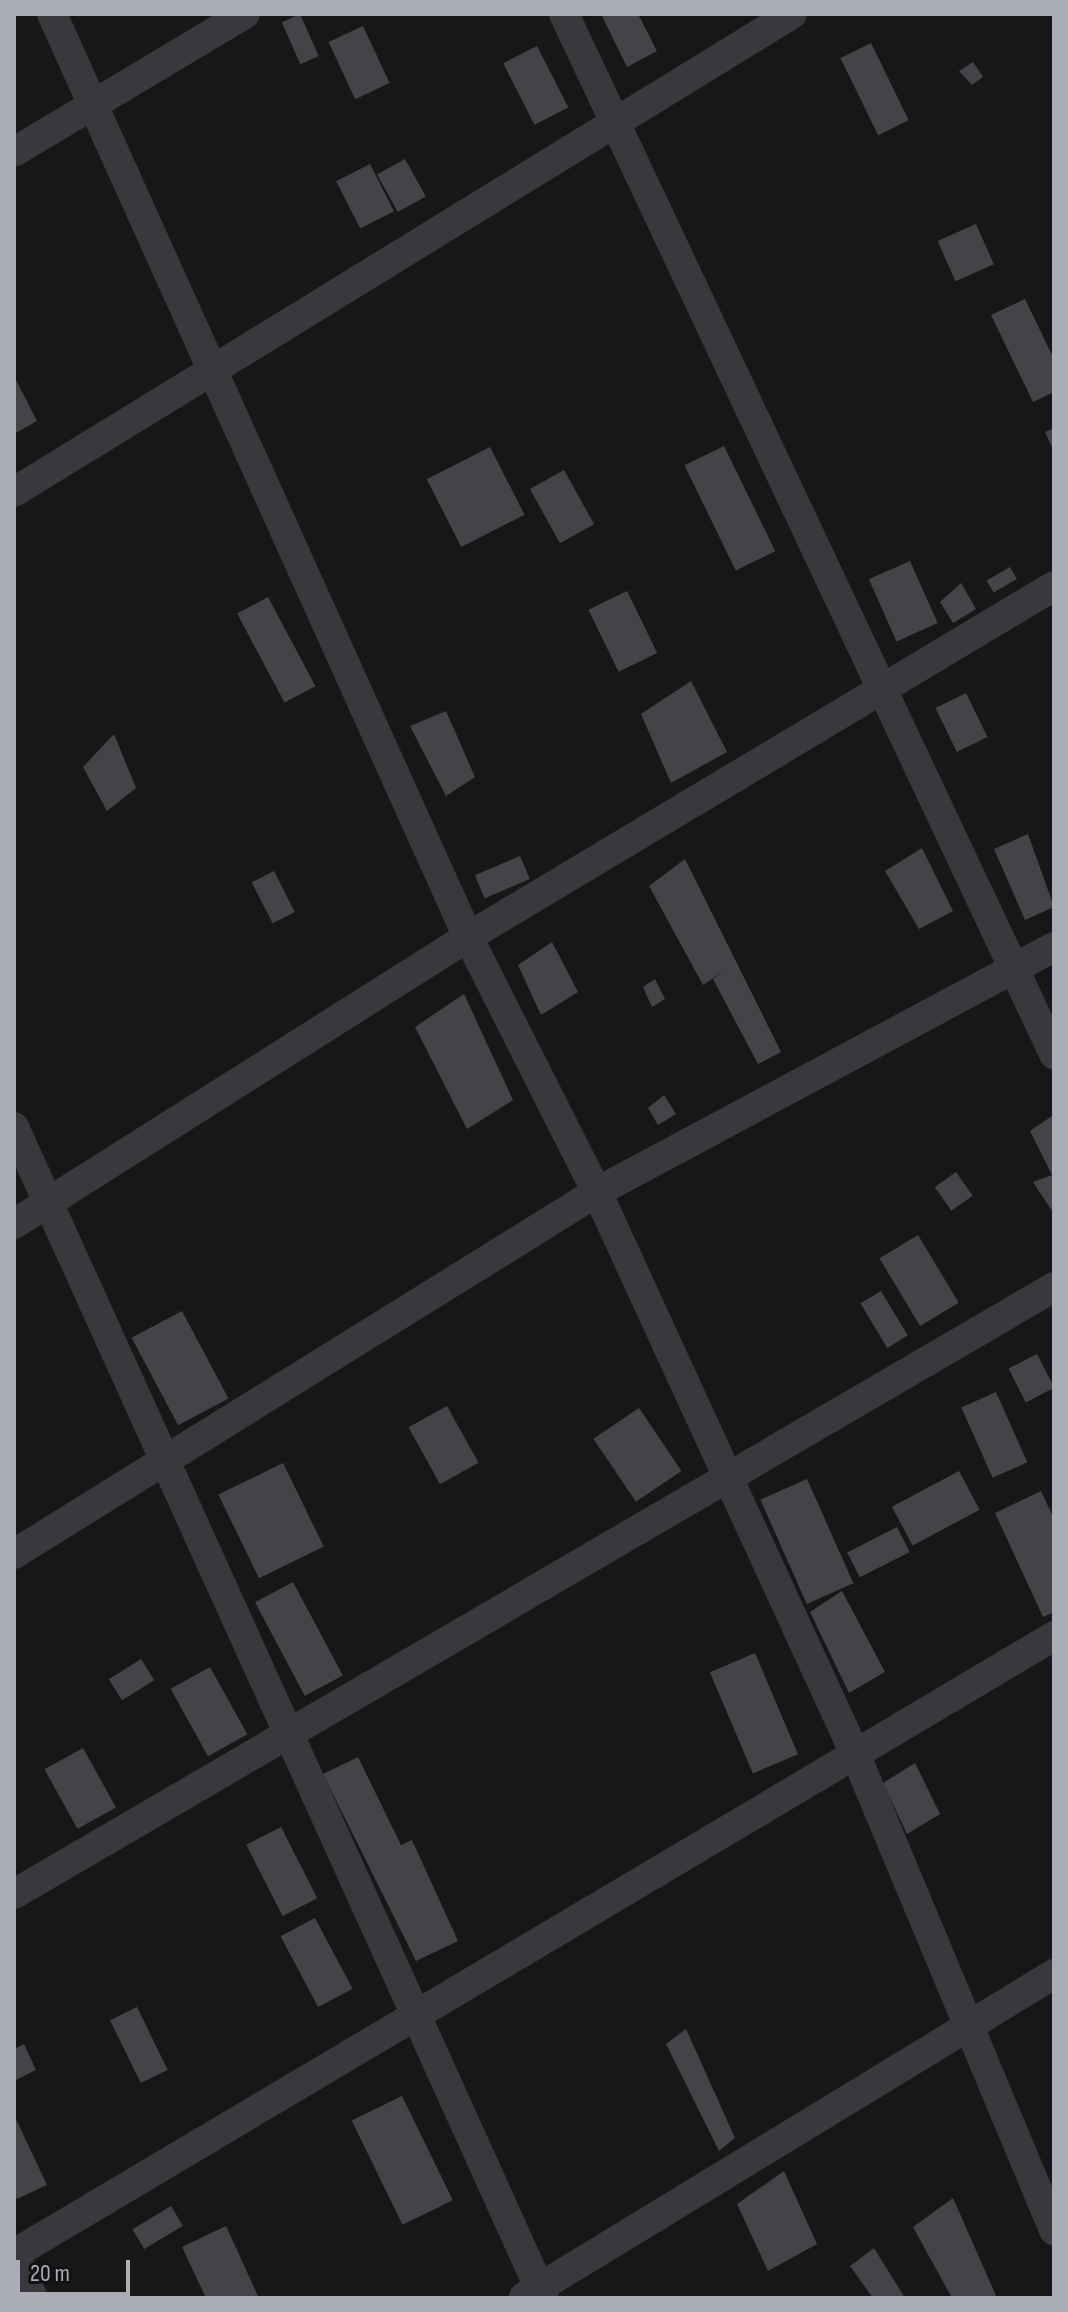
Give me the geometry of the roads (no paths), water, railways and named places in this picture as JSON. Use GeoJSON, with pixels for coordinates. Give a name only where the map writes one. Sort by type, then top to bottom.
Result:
{"type":"FeatureCollection","features":[{"type":"Feature","properties":{"kind":"street"},"geometry":{"type":"LineString","coordinates":[[52,14],[218,372],[468,937],[597,1192],[856,1756],[1054,2230]]}},
{"type":"Feature","properties":{"kind":"street"},"geometry":{"type":"LineString","coordinates":[[14,152],[245,14]]}},
{"type":"Feature","properties":{"kind":"street"},"geometry":{"type":"LineString","coordinates":[[564,14],[1054,1054]]}},
{"type":"Feature","properties":{"kind":"street"},"geometry":{"type":"LineString","coordinates":[[14,492],[218,372],[792,14]]}},
{"type":"Feature","properties":{"kind":"street"},"geometry":{"type":"LineString","coordinates":[[14,1224],[468,937],[1054,586]]}},
{"type":"Feature","properties":{"kind":"street"},"geometry":{"type":"LineString","coordinates":[[14,1554],[597,1192],[1054,947]]}},
{"type":"Feature","properties":{"kind":"street"},"geometry":{"type":"LineString","coordinates":[[14,1127],[422,2017],[535,2295],[1054,1974]]}},
{"type":"Feature","properties":{"kind":"street"},"geometry":{"type":"LineString","coordinates":[[14,1894],[728,1474],[1054,1287]]}},
{"type":"Feature","properties":{"kind":"street"},"geometry":{"type":"LineString","coordinates":[[33,2298],[14,2254],[422,2017],[1054,1636]]}}]}
